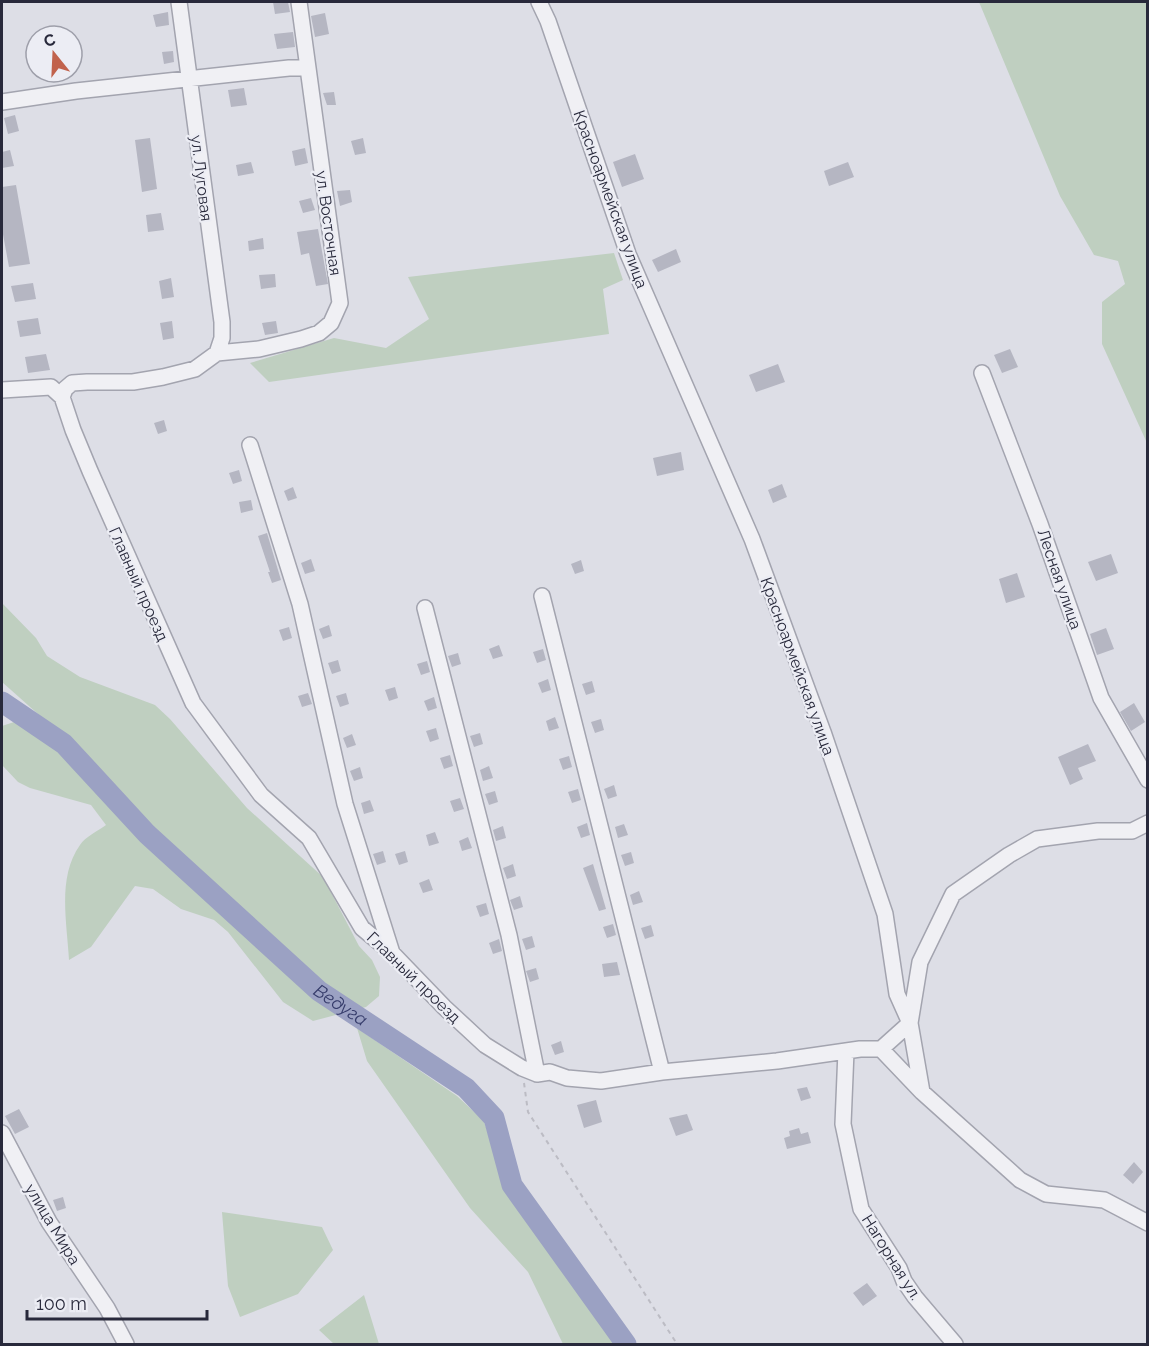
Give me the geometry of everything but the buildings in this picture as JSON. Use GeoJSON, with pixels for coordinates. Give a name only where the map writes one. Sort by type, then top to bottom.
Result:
{"type":"FeatureCollection","features":[{"type":"Feature","properties":{"kind":"street","name":"ул. Луговая"},"geometry":{"type":"LineString","coordinates":[[179,2],[222,322],[222,338],[217,353]]}},
{"type":"Feature","properties":{"kind":"street","name":"ул. Восточная"},"geometry":{"type":"LineString","coordinates":[[217,353],[282,345],[319,333],[331,324],[340,303],[299,2]]}},
{"type":"Feature","properties":{"kind":"street","name":"Красноармейская улица"},"geometry":{"type":"LineString","coordinates":[[539,2],[548,21],[628,254],[752,539],[819,722],[885,914],[897,994],[910,1023],[922,1092]]}},
{"type":"Feature","properties":{"kind":"street"},"geometry":{"type":"LineString","coordinates":[[2,102],[76,91],[308,68]]}},
{"type":"Feature","properties":{"kind":"street"},"geometry":{"type":"LineString","coordinates":[[2,389],[51,387],[62,397],[65,389],[72,383],[133,382],[163,377],[195,369],[217,353]]}},
{"type":"Feature","properties":{"kind":"street","name":"Лесная улица"},"geometry":{"type":"LineString","coordinates":[[982,373],[1040,524],[1101,698],[1148,780]]}},
{"type":"Feature","properties":{"kind":"street","name":"Главный проезд"},"geometry":{"type":"LineString","coordinates":[[62,397],[90,471],[193,703],[261,795],[309,838],[362,928],[392,953],[444,1007],[486,1045],[522,1068],[537,1074],[550,1072],[567,1078],[601,1081],[662,1072],[777,1061],[860,1048],[881,1049]]}},
{"type":"Feature","properties":{"kind":"street"},"geometry":{"type":"LineString","coordinates":[[250,445],[300,604],[345,804],[392,953]]}},
{"type":"Feature","properties":{"kind":"street"},"geometry":{"type":"LineString","coordinates":[[542,596],[662,1072]]}},
{"type":"Feature","properties":{"kind":"street"},"geometry":{"type":"LineString","coordinates":[[425,608],[509,935],[537,1074]]}},
{"type":"Feature","properties":{"kind":"street"},"geometry":{"type":"LineString","coordinates":[[1148,823],[1132,831],[1098,831],[1037,840],[1009,855],[953,894],[920,962],[910,1023],[881,1049],[922,1092],[1020,1180],[1046,1194],[1104,1200],[1148,1223]]}},
{"type":"Feature","properties":{"kind":"street","name":"Нагорная ул."},"geometry":{"type":"LineString","coordinates":[[846,1051],[843,1124],[861,1209],[900,1268],[904,1281],[915,1297],[955,1344]]}},
{"type":"Feature","properties":{"kind":"street","name":"улица Мира"},"geometry":{"type":"LineString","coordinates":[[2,1133],[49,1222],[107,1308],[126,1344]]}},
{"type":"Feature","properties":{"kind":"path"},"geometry":{"type":"LineString","coordinates":[[522,1068],[528,1112],[677,1344]]}},
{"type":"Feature","properties":{"kind":"green space"},"geometry":{"type":"Polygon","coordinates":[[[979,2],[1147,2],[1147,443],[1102,344],[1102,302],[1125,284],[1118,261],[1094,255],[1060,196],[979,2]]]}},
{"type":"Feature","properties":{"kind":"green space"},"geometry":{"type":"Polygon","coordinates":[[[614,253],[623,280],[603,289],[609,334],[269,382],[250,363],[334,338],[386,348],[429,319],[408,277],[614,253]]]}},
{"type":"Feature","properties":{"kind":"green space"},"geometry":{"type":"Polygon","coordinates":[[[2,603],[36,638],[47,656],[80,677],[155,705],[170,719],[247,808],[323,877],[359,946],[372,960],[380,977],[379,996],[366,1007],[313,1021],[283,1002],[228,932],[214,920],[181,909],[153,889],[135,886],[91,947],[69,960],[65,901],[68,871],[82,842],[106,825],[91,805],[30,788],[18,782],[2,765],[2,726],[38,714],[2,682],[2,603]]]}},
{"type":"Feature","properties":{"kind":"green space"},"geometry":{"type":"Polygon","coordinates":[[[357,1028],[457,1096],[484,1121],[503,1181],[618,1344],[563,1344],[528,1272],[470,1208],[367,1061],[357,1028]]]}},
{"type":"Feature","properties":{"kind":"green space"},"geometry":{"type":"Polygon","coordinates":[[[222,1212],[322,1227],[333,1250],[298,1294],[240,1317],[228,1286],[222,1212]]]}},
{"type":"Feature","properties":{"kind":"green space"},"geometry":{"type":"Polygon","coordinates":[[[364,1295],[379,1344],[334,1344],[319,1330],[364,1295]]]}},
{"type":"Feature","properties":{"kind":"waterway","name":"Ведуга"},"geometry":{"type":"LineString","coordinates":[[2,702],[64,744],[147,834],[319,991],[466,1088],[494,1118],[512,1185],[626,1344]]}}]}
